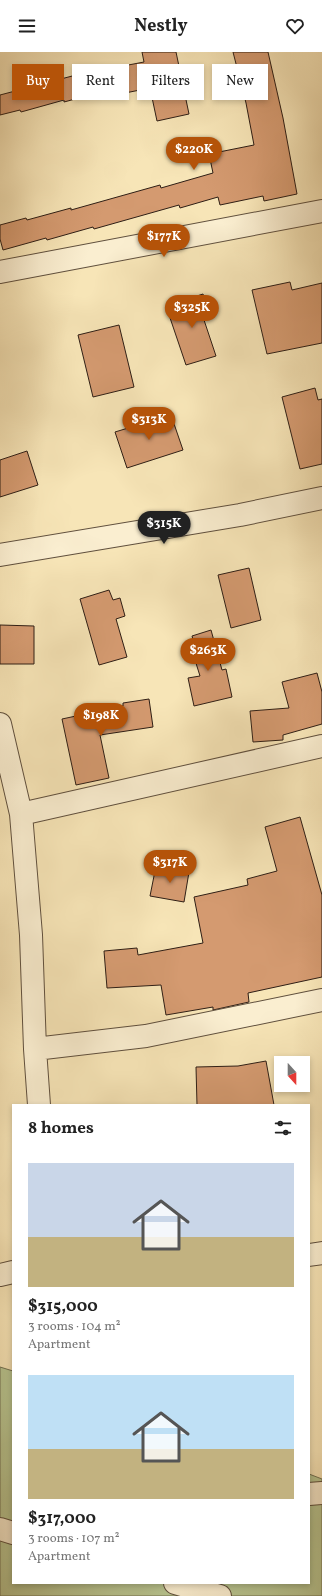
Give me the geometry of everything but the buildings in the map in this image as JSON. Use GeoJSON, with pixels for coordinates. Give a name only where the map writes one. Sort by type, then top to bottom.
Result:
{"type":"FeatureCollection","features":[{"type":"Feature","properties":{"kind":"street"},"geometry":{"type":"LineString","coordinates":[[0,272],[322,211]]}},
{"type":"Feature","properties":{"kind":"street"},"geometry":{"type":"LineString","coordinates":[[0,555],[240,515],[322,498]]}},
{"type":"Feature","properties":{"kind":"street"},"geometry":{"type":"LineString","coordinates":[[0,724],[21,814],[31,935],[39,1104]]}},
{"type":"Feature","properties":{"kind":"street"},"geometry":{"type":"LineString","coordinates":[[21,814],[322,746]]}},
{"type":"Feature","properties":{"kind":"street"},"geometry":{"type":"LineString","coordinates":[[36,1049],[146,1036],[322,1000]]}},
{"type":"Feature","properties":{"kind":"street"},"geometry":{"type":"LineString","coordinates":[[310,1255],[322,1253]]}},
{"type":"Feature","properties":{"kind":"street"},"geometry":{"type":"LineString","coordinates":[[0,1275],[12,1272]]}},
{"type":"Feature","properties":{"kind":"street"},"geometry":{"type":"LineString","coordinates":[[310,1494],[322,1492]]}},
{"type":"Feature","properties":{"kind":"street"},"geometry":{"type":"LineString","coordinates":[[0,1529],[12,1533]]}},
{"type":"Feature","properties":{"kind":"street"},"geometry":{"type":"LineString","coordinates":[[188,1585],[220,1596]]}},
{"type":"Feature","properties":{"kind":"green space"},"geometry":{"type":"Polygon","coordinates":[[[0,1367],[12,1371],[12,1584],[310,1584],[310,1474],[322,1479],[322,1596],[0,1596],[0,1367]]]}}]}
